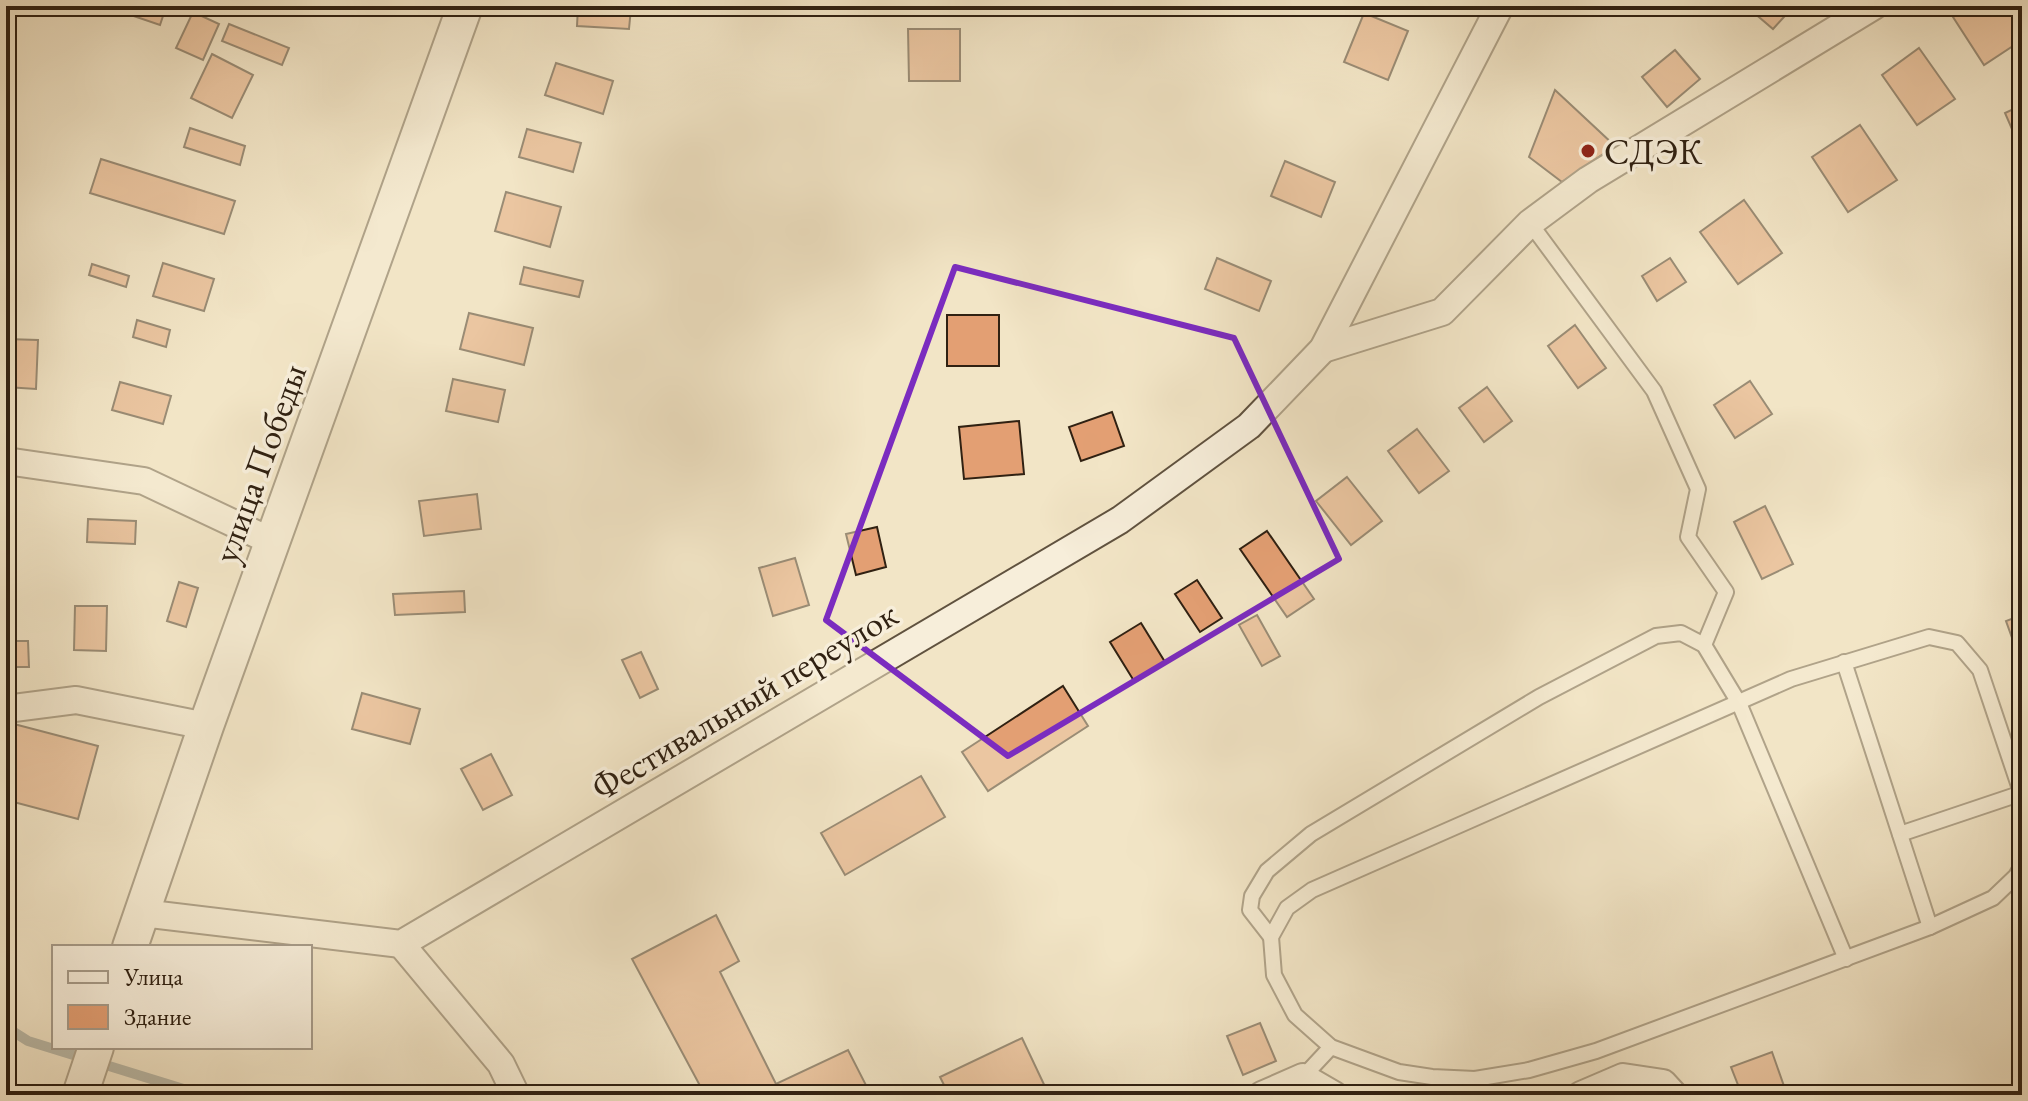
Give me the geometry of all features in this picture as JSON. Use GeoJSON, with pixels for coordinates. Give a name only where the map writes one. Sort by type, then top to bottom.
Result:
{"type":"FeatureCollection","features":[{"type":"Feature","properties":{"kind":"street","name":"улица Победы"},"geometry":{"type":"LineString","coordinates":[[131,945],[206,726],[465,6]]}},
{"type":"Feature","properties":{"kind":"street","name":"Фестивальный переулок"},"geometry":{"type":"LineString","coordinates":[[401,944],[1120,520],[1249,426],[1323,349],[1500,6]]}},
{"type":"Feature","properties":{"kind":"street","name":"Фестивальный переулок"},"geometry":{"type":"LineString","coordinates":[[1323,349],[1442,312],[1530,223],[1588,180],[1874,6]]}},
{"type":"Feature","properties":{"kind":"street"},"geometry":{"type":"LineString","coordinates":[[6,461],[144,481],[273,542]]}},
{"type":"Feature","properties":{"kind":"street"},"geometry":{"type":"LineString","coordinates":[[6,709],[76,700],[206,726]]}},
{"type":"Feature","properties":{"kind":"street"},"geometry":{"type":"LineString","coordinates":[[142,913],[401,944],[501,1064],[516,1095]]}},
{"type":"Feature","properties":{"kind":"street"},"geometry":{"type":"LineString","coordinates":[[80,1095],[95,1049]]}},
{"type":"Feature","properties":{"kind":"street"},"geometry":{"type":"LineString","coordinates":[[1262,1095],[1303,1077],[1334,1095]]}},
{"type":"Feature","properties":{"kind":"street"},"geometry":{"type":"LineString","coordinates":[[1581,1095],[1623,1077],[1663,1083],[1674,1095]]}},
{"type":"Feature","properties":{"kind":"lane"},"geometry":{"type":"LineString","coordinates":[[1530,223],[1654,391],[1698,489],[1688,537],[1726,592],[1704,645]]}},
{"type":"Feature","properties":{"kind":"lane"},"geometry":{"type":"LineString","coordinates":[[1846,959],[1739,703],[1704,645],[1681,633],[1656,636],[1539,697],[1311,834],[1267,871],[1252,896],[1250,910],[1271,937],[1274,975],[1295,1015],[1331,1047],[1399,1072],[1475,1079],[1529,1070],[1596,1051],[1846,959],[1930,927],[1993,898],[2016,876],[2022,865]]}},
{"type":"Feature","properties":{"kind":"lane"},"geometry":{"type":"LineString","coordinates":[[1271,937],[1287,908],[1312,890],[1791,679],[1929,637],[1957,643],[1980,670],[2022,794],[1900,834]]}},
{"type":"Feature","properties":{"kind":"lane"},"geometry":{"type":"LineString","coordinates":[[1844,662],[1930,927]]}},
{"type":"Feature","properties":{"kind":"lane"},"geometry":{"type":"LineString","coordinates":[[1303,1077],[1331,1047]]}},
{"type":"Feature","properties":{"kind":"highlighted area"},"geometry":{"type":"Polygon","coordinates":[[[955,267],[1234,338],[1339,559],[1008,756],[826,620],[955,267]]]}},
{"type":"Feature","properties":{"kind":"building"},"geometry":{"type":"Polygon","coordinates":[[[120,6],[166,7],[160,25],[119,11],[120,6]]]}},
{"type":"Feature","properties":{"kind":"building"},"geometry":{"type":"Polygon","coordinates":[[[578,6],[631,8],[629,29],[577,26],[578,6]]]}},
{"type":"Feature","properties":{"kind":"building"},"geometry":{"type":"Polygon","coordinates":[[[1746,6],[1794,6],[1773,29],[1746,6]]]}},
{"type":"Feature","properties":{"kind":"building"},"geometry":{"type":"Polygon","coordinates":[[[1970,6],[2020,6],[2022,40],[1984,65],[1953,17],[1970,6]]]}},
{"type":"Feature","properties":{"kind":"building"},"geometry":{"type":"Polygon","coordinates":[[[193,12],[219,24],[203,60],[176,48],[193,12]]]}},
{"type":"Feature","properties":{"kind":"building"},"geometry":{"type":"Polygon","coordinates":[[[1364,13],[1408,31],[1388,80],[1344,62],[1364,13]]]}},
{"type":"Feature","properties":{"kind":"building"},"geometry":{"type":"Polygon","coordinates":[[[229,24],[289,48],[282,65],[222,41],[229,24]]]}},
{"type":"Feature","properties":{"kind":"building"},"geometry":{"type":"Polygon","coordinates":[[[908,29],[960,29],[960,81],[909,81],[908,29]]]}},
{"type":"Feature","properties":{"kind":"building"},"geometry":{"type":"Polygon","coordinates":[[[1919,48],[1955,99],[1917,125],[1882,75],[1919,48]]]}},
{"type":"Feature","properties":{"kind":"building"},"geometry":{"type":"Polygon","coordinates":[[[1675,50],[1700,79],[1667,107],[1642,77],[1675,50]]]}},
{"type":"Feature","properties":{"kind":"building"},"geometry":{"type":"Polygon","coordinates":[[[212,54],[253,75],[232,118],[191,98],[212,54]]]}},
{"type":"Feature","properties":{"kind":"building"},"geometry":{"type":"Polygon","coordinates":[[[556,63],[613,81],[603,114],[545,95],[556,63]]]}},
{"type":"Feature","properties":{"kind":"building"},"geometry":{"type":"Polygon","coordinates":[[[1555,90],[1615,146],[1562,182],[1529,157],[1555,90]]]}},
{"type":"Feature","properties":{"kind":"building"},"geometry":{"type":"Polygon","coordinates":[[[2022,105],[2022,141],[2018,143],[2005,113],[2022,105]]]}},
{"type":"Feature","properties":{"kind":"building"},"geometry":{"type":"Polygon","coordinates":[[[1860,125],[1897,180],[1848,212],[1812,157],[1860,125]]]}},
{"type":"Feature","properties":{"kind":"building"},"geometry":{"type":"Polygon","coordinates":[[[190,128],[245,146],[240,165],[184,147],[190,128]]]}},
{"type":"Feature","properties":{"kind":"building"},"geometry":{"type":"Polygon","coordinates":[[[527,129],[581,143],[573,172],[519,157],[527,129]]]}},
{"type":"Feature","properties":{"kind":"building"},"geometry":{"type":"Polygon","coordinates":[[[101,159],[235,201],[224,234],[90,193],[101,159]]]}},
{"type":"Feature","properties":{"kind":"building"},"geometry":{"type":"Polygon","coordinates":[[[1285,161],[1335,182],[1321,217],[1271,196],[1285,161]]]}},
{"type":"Feature","properties":{"kind":"building"},"geometry":{"type":"Polygon","coordinates":[[[506,192],[561,207],[550,247],[495,231],[506,192]]]}},
{"type":"Feature","properties":{"kind":"building"},"geometry":{"type":"Polygon","coordinates":[[[1744,200],[1782,253],[1738,284],[1700,232],[1744,200]]]}},
{"type":"Feature","properties":{"kind":"building"},"geometry":{"type":"Polygon","coordinates":[[[1217,258],[1271,281],[1259,311],[1205,289],[1217,258]]]}},
{"type":"Feature","properties":{"kind":"building"},"geometry":{"type":"Polygon","coordinates":[[[1670,258],[1686,282],[1657,301],[1642,276],[1670,258]]]}},
{"type":"Feature","properties":{"kind":"building"},"geometry":{"type":"Polygon","coordinates":[[[163,263],[214,279],[204,311],[153,296],[163,263]]]}},
{"type":"Feature","properties":{"kind":"building"},"geometry":{"type":"Polygon","coordinates":[[[92,264],[129,276],[126,287],[89,275],[92,264]]]}},
{"type":"Feature","properties":{"kind":"building"},"geometry":{"type":"Polygon","coordinates":[[[524,267],[583,281],[579,297],[520,284],[524,267]]]}},
{"type":"Feature","properties":{"kind":"building"},"geometry":{"type":"Polygon","coordinates":[[[469,313],[533,328],[524,365],[460,349],[469,313]]]}},
{"type":"Feature","properties":{"kind":"building"},"geometry":{"type":"Polygon","coordinates":[[[947,315],[999,315],[999,366],[947,366],[947,315]]]}},
{"type":"Feature","properties":{"kind":"building"},"geometry":{"type":"Polygon","coordinates":[[[137,320],[170,330],[166,347],[133,337],[137,320]]]}},
{"type":"Feature","properties":{"kind":"building"},"geometry":{"type":"Polygon","coordinates":[[[1575,325],[1606,368],[1578,388],[1548,346],[1575,325]]]}},
{"type":"Feature","properties":{"kind":"building"},"geometry":{"type":"Polygon","coordinates":[[[6,339],[38,340],[36,389],[6,387],[6,339]]]}},
{"type":"Feature","properties":{"kind":"building"},"geometry":{"type":"Polygon","coordinates":[[[453,379],[505,390],[498,422],[446,411],[453,379]]]}},
{"type":"Feature","properties":{"kind":"building"},"geometry":{"type":"Polygon","coordinates":[[[1750,381],[1772,414],[1735,438],[1714,405],[1750,381]]]}},
{"type":"Feature","properties":{"kind":"building"},"geometry":{"type":"Polygon","coordinates":[[[120,382],[171,396],[163,424],[112,410],[120,382]]]}},
{"type":"Feature","properties":{"kind":"building"},"geometry":{"type":"Polygon","coordinates":[[[1487,387],[1512,421],[1484,442],[1459,408],[1487,387]]]}},
{"type":"Feature","properties":{"kind":"building"},"geometry":{"type":"Polygon","coordinates":[[[1112,412],[1124,446],[1081,461],[1069,427],[1112,412]]]}},
{"type":"Feature","properties":{"kind":"building"},"geometry":{"type":"Polygon","coordinates":[[[1019,421],[1024,474],[964,479],[959,427],[1019,421]]]}},
{"type":"Feature","properties":{"kind":"building"},"geometry":{"type":"Polygon","coordinates":[[[1417,429],[1449,471],[1419,493],[1388,451],[1417,429]]]}},
{"type":"Feature","properties":{"kind":"building"},"geometry":{"type":"Polygon","coordinates":[[[1347,477],[1382,521],[1351,545],[1316,501],[1347,477]]]}},
{"type":"Feature","properties":{"kind":"building"},"geometry":{"type":"Polygon","coordinates":[[[477,494],[481,529],[424,536],[419,501],[477,494]]]}},
{"type":"Feature","properties":{"kind":"building"},"geometry":{"type":"Polygon","coordinates":[[[1765,506],[1793,564],[1762,579],[1734,522],[1765,506]]]}},
{"type":"Feature","properties":{"kind":"building"},"geometry":{"type":"Polygon","coordinates":[[[88,519],[136,521],[135,544],[87,542],[88,519]]]}},
{"type":"Feature","properties":{"kind":"building"},"geometry":{"type":"Polygon","coordinates":[[[877,527],[886,567],[856,575],[846,534],[877,527]]]}},
{"type":"Feature","properties":{"kind":"building"},"geometry":{"type":"Polygon","coordinates":[[[1267,531],[1314,599],[1287,617],[1240,549],[1267,531]]]}},
{"type":"Feature","properties":{"kind":"building"},"geometry":{"type":"Polygon","coordinates":[[[795,558],[809,605],[773,616],[759,568],[795,558]]]}},
{"type":"Feature","properties":{"kind":"building"},"geometry":{"type":"Polygon","coordinates":[[[1197,580],[1222,618],[1200,632],[1175,594],[1197,580]]]}},
{"type":"Feature","properties":{"kind":"building"},"geometry":{"type":"Polygon","coordinates":[[[179,582],[198,588],[186,627],[167,621],[179,582]]]}},
{"type":"Feature","properties":{"kind":"building"},"geometry":{"type":"Polygon","coordinates":[[[464,591],[465,612],[395,615],[393,594],[464,591]]]}},
{"type":"Feature","properties":{"kind":"building"},"geometry":{"type":"Polygon","coordinates":[[[75,606],[107,606],[106,651],[74,650],[75,606]]]}},
{"type":"Feature","properties":{"kind":"building"},"geometry":{"type":"Polygon","coordinates":[[[1257,615],[1280,656],[1262,666],[1239,625],[1257,615]]]}},
{"type":"Feature","properties":{"kind":"building"},"geometry":{"type":"Polygon","coordinates":[[[2022,615],[2022,644],[2015,646],[2006,621],[2022,615]]]}},
{"type":"Feature","properties":{"kind":"building"},"geometry":{"type":"Polygon","coordinates":[[[1141,623],[1165,662],[1134,681],[1110,642],[1141,623]]]}},
{"type":"Feature","properties":{"kind":"building"},"geometry":{"type":"Polygon","coordinates":[[[6,641],[28,641],[29,667],[6,667],[6,641]]]}},
{"type":"Feature","properties":{"kind":"building"},"geometry":{"type":"Polygon","coordinates":[[[641,652],[658,689],[640,698],[622,660],[641,652]]]}},
{"type":"Feature","properties":{"kind":"building"},"geometry":{"type":"Polygon","coordinates":[[[1063,686],[1088,726],[988,791],[962,752],[1063,686]]]}},
{"type":"Feature","properties":{"kind":"building"},"geometry":{"type":"Polygon","coordinates":[[[362,693],[420,709],[410,744],[352,729],[362,693]]]}},
{"type":"Feature","properties":{"kind":"building"},"geometry":{"type":"Polygon","coordinates":[[[14,724],[98,746],[78,819],[6,800],[6,726],[14,724]]]}},
{"type":"Feature","properties":{"kind":"building"},"geometry":{"type":"Polygon","coordinates":[[[491,754],[512,795],[483,810],[461,769],[491,754]]]}},
{"type":"Feature","properties":{"kind":"building"},"geometry":{"type":"Polygon","coordinates":[[[921,776],[945,817],[845,875],[821,833],[921,776]]]}},
{"type":"Feature","properties":{"kind":"building"},"geometry":{"type":"Polygon","coordinates":[[[716,915],[739,961],[720,972],[776,1084],[848,1050],[871,1095],[705,1095],[632,959],[716,915]]]}},
{"type":"Feature","properties":{"kind":"building"},"geometry":{"type":"Polygon","coordinates":[[[1260,1023],[1276,1061],[1243,1075],[1227,1036],[1260,1023]]]}},
{"type":"Feature","properties":{"kind":"building"},"geometry":{"type":"Polygon","coordinates":[[[1022,1038],[1049,1095],[949,1095],[940,1077],[1022,1038]]]}},
{"type":"Feature","properties":{"kind":"building"},"geometry":{"type":"Polygon","coordinates":[[[1772,1052],[1785,1089],[1769,1095],[1742,1095],[1731,1067],[1772,1052]]]}},
{"type":"Feature","properties":{"kind":"waterway"},"geometry":{"type":"LineString","coordinates":[[6,1027],[28,1041],[52,1048]]}},
{"type":"Feature","properties":{"kind":"waterway"},"geometry":{"type":"LineString","coordinates":[[54,1049],[203,1095]]}},
{"type":"Feature","properties":{"kind":"place","name":"СДЭК"},"geometry":{"type":"Point","coordinates":[1588,151]}}]}
